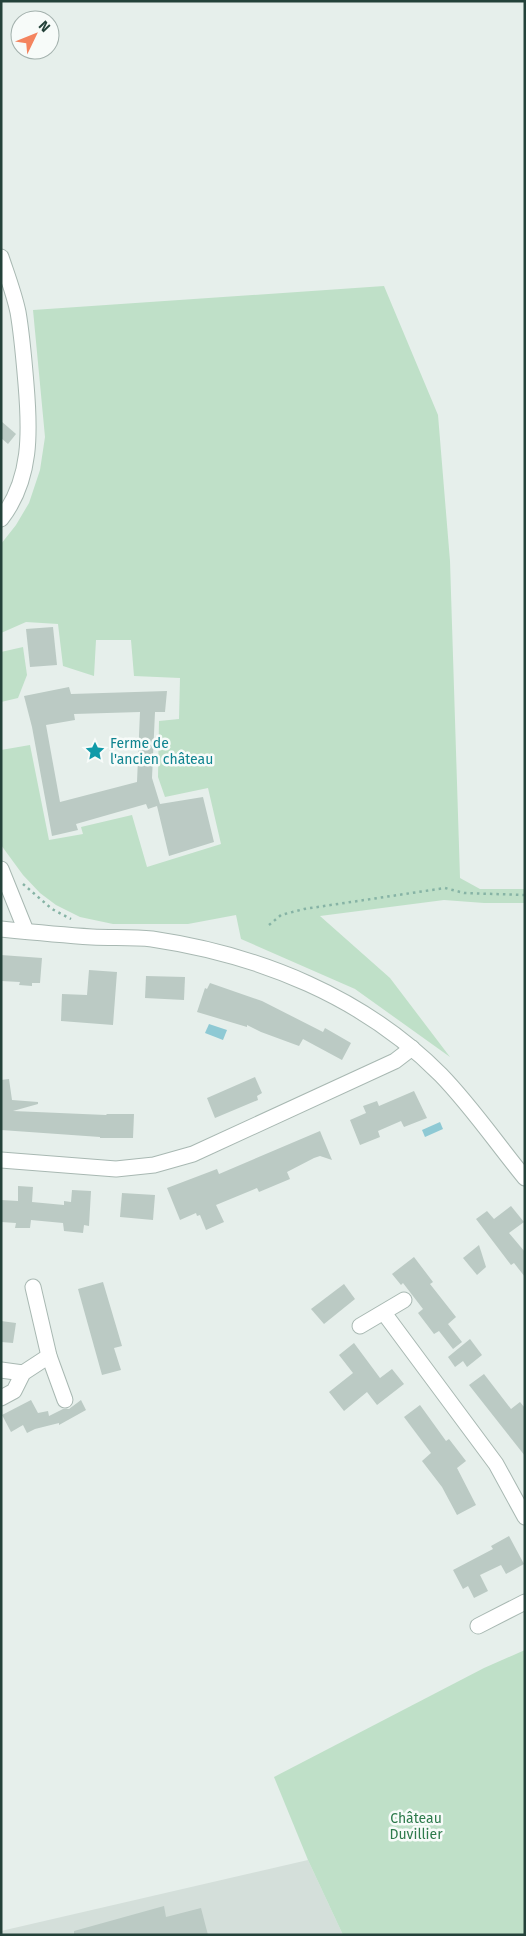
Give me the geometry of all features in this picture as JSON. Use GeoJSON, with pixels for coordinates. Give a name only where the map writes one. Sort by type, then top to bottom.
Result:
{"type":"FeatureCollection","features":[{"type":"Feature","properties":{"kind":"street"},"geometry":{"type":"LineString","coordinates":[[1,257],[17,310],[30,424],[23,476],[6,513],[1,519]]}},
{"type":"Feature","properties":{"kind":"street"},"geometry":{"type":"LineString","coordinates":[[1,869],[26,931]]}},
{"type":"Feature","properties":{"kind":"street"},"geometry":{"type":"LineString","coordinates":[[1,929],[66,935],[151,939],[242,959],[277,971],[336,996],[412,1048],[442,1076],[525,1178]]}},
{"type":"Feature","properties":{"kind":"street"},"geometry":{"type":"LineString","coordinates":[[1,1160],[116,1169],[154,1165],[193,1154],[395,1061],[412,1048]]}},
{"type":"Feature","properties":{"kind":"street"},"geometry":{"type":"LineString","coordinates":[[33,1286],[49,1356],[64,1400]]}},
{"type":"Feature","properties":{"kind":"street"},"geometry":{"type":"LineString","coordinates":[[360,1326],[404,1300]]}},
{"type":"Feature","properties":{"kind":"street"},"geometry":{"type":"LineString","coordinates":[[384,1313],[496,1464],[525,1517]]}},
{"type":"Feature","properties":{"kind":"street"},"geometry":{"type":"LineString","coordinates":[[1,1398],[14,1390],[23,1373],[49,1356]]}},
{"type":"Feature","properties":{"kind":"street"},"geometry":{"type":"LineString","coordinates":[[1,1370],[23,1373]]}},
{"type":"Feature","properties":{"kind":"street"},"geometry":{"type":"LineString","coordinates":[[478,1626],[525,1602]]}},
{"type":"Feature","properties":{"kind":"path"},"geometry":{"type":"LineString","coordinates":[[18,877],[23,884],[52,909],[76,921]]}},
{"type":"Feature","properties":{"kind":"path"},"geometry":{"type":"LineString","coordinates":[[269,925],[282,914],[304,909],[445,888],[464,893],[525,896]]}},
{"type":"Feature","properties":{"kind":"shaded area"},"geometry":{"type":"Polygon","coordinates":[[[308,1860],[343,1935],[1,1935],[1,1931],[308,1860]]]}},
{"type":"Feature","properties":{"kind":"green space"},"geometry":{"type":"Polygon","coordinates":[[[384,286],[438,415],[450,561],[460,878],[480,889],[525,889],[525,903],[484,903],[444,900],[320,916],[390,978],[450,1057],[355,989],[241,939],[236,915],[188,924],[113,924],[80,917],[56,905],[40,893],[23,875],[1,845],[1,750],[30,745],[49,840],[83,834],[81,827],[132,815],[147,867],[221,844],[208,788],[165,797],[158,777],[159,721],[179,719],[180,678],[134,676],[131,640],[96,640],[94,676],[63,666],[58,624],[26,622],[1,633],[1,544],[16,525],[29,503],[40,470],[45,437],[33,310],[384,286]]]}},
{"type":"Feature","properties":{"kind":"green space"},"geometry":{"type":"Polygon","coordinates":[[[23,647],[27,675],[18,698],[1,702],[1,652],[23,647]]]}},
{"type":"Feature","properties":{"kind":"green space","name":"Château Duvillier"},"geometry":{"type":"Polygon","coordinates":[[[525,1650],[525,1935],[343,1935],[308,1860],[274,1777],[484,1668],[525,1650]]]}},
{"type":"Feature","properties":{"kind":"water"},"geometry":{"type":"Polygon","coordinates":[[[209,1024],[227,1030],[223,1040],[205,1033],[209,1024]]]}},
{"type":"Feature","properties":{"kind":"water"},"geometry":{"type":"Polygon","coordinates":[[[440,1122],[443,1129],[425,1137],[422,1130],[440,1122]]]}},
{"type":"Feature","properties":{"kind":"building"},"geometry":{"type":"Polygon","coordinates":[[[1,421],[16,434],[8,444],[1,438],[1,421]]]}},
{"type":"Feature","properties":{"kind":"building"},"geometry":{"type":"Polygon","coordinates":[[[53,627],[57,665],[30,667],[26,629],[53,627]]]}},
{"type":"Feature","properties":{"kind":"building"},"geometry":{"type":"Polygon","coordinates":[[[69,687],[71,694],[167,691],[165,712],[155,712],[152,778],[160,804],[203,797],[214,842],[169,856],[157,806],[148,809],[146,804],[76,824],[78,830],[52,836],[32,727],[24,696],[69,687]],[[140,712],[74,714],[75,720],[46,725],[60,802],[137,782],[140,712]]]}},
{"type":"Feature","properties":{"kind":"building"},"geometry":{"type":"Polygon","coordinates":[[[1,955],[42,958],[40,983],[32,983],[32,986],[19,985],[20,982],[1,981],[1,955]]]}},
{"type":"Feature","properties":{"kind":"building"},"geometry":{"type":"Polygon","coordinates":[[[89,970],[117,972],[113,1025],[61,1021],[62,994],[87,995],[89,970]]]}},
{"type":"Feature","properties":{"kind":"building"},"geometry":{"type":"Polygon","coordinates":[[[146,976],[185,977],[184,1000],[145,998],[146,976]]]}},
{"type":"Feature","properties":{"kind":"building"},"geometry":{"type":"Polygon","coordinates":[[[210,983],[262,1001],[323,1032],[325,1028],[351,1043],[342,1060],[303,1039],[299,1046],[247,1025],[247,1027],[197,1012],[205,988],[207,989],[210,983]]]}},
{"type":"Feature","properties":{"kind":"building"},"geometry":{"type":"Polygon","coordinates":[[[255,1077],[262,1093],[257,1096],[258,1100],[215,1118],[207,1098],[255,1077]]]}},
{"type":"Feature","properties":{"kind":"building"},"geometry":{"type":"Polygon","coordinates":[[[9,1079],[12,1100],[38,1102],[38,1104],[13,1111],[106,1115],[134,1114],[133,1138],[100,1138],[1,1130],[1,1080],[9,1079]]]}},
{"type":"Feature","properties":{"kind":"building"},"geometry":{"type":"Polygon","coordinates":[[[414,1091],[427,1118],[404,1127],[401,1121],[378,1131],[380,1137],[360,1145],[350,1120],[366,1113],[363,1106],[377,1101],[379,1106],[414,1091]]]}},
{"type":"Feature","properties":{"kind":"building"},"geometry":{"type":"Polygon","coordinates":[[[320,1131],[332,1160],[320,1156],[314,1158],[287,1172],[290,1179],[259,1192],[257,1188],[216,1205],[224,1222],[206,1230],[200,1215],[197,1216],[196,1213],[180,1220],[167,1188],[217,1169],[219,1174],[320,1131]]]}},
{"type":"Feature","properties":{"kind":"building"},"geometry":{"type":"Polygon","coordinates":[[[18,1186],[33,1187],[32,1202],[64,1205],[64,1201],[71,1202],[72,1190],[91,1191],[89,1226],[84,1225],[83,1233],[64,1231],[63,1223],[31,1220],[30,1228],[15,1228],[16,1223],[1,1222],[1,1200],[18,1201],[18,1186]]]}},
{"type":"Feature","properties":{"kind":"building"},"geometry":{"type":"Polygon","coordinates":[[[122,1193],[155,1195],[153,1220],[120,1217],[122,1193]]]}},
{"type":"Feature","properties":{"kind":"building"},"geometry":{"type":"Polygon","coordinates":[[[511,1206],[524,1222],[509,1233],[525,1252],[525,1277],[514,1263],[511,1265],[476,1219],[487,1211],[494,1219],[511,1206]]]}},
{"type":"Feature","properties":{"kind":"building"},"geometry":{"type":"Polygon","coordinates":[[[479,1245],[486,1267],[477,1275],[463,1258],[479,1245]]]}},
{"type":"Feature","properties":{"kind":"building"},"geometry":{"type":"Polygon","coordinates":[[[414,1257],[433,1282],[430,1284],[456,1317],[448,1324],[462,1342],[453,1349],[439,1331],[434,1334],[418,1313],[423,1309],[403,1283],[401,1285],[392,1274],[414,1257]]]}},
{"type":"Feature","properties":{"kind":"building"},"geometry":{"type":"Polygon","coordinates":[[[103,1282],[122,1346],[114,1348],[121,1370],[102,1375],[78,1289],[103,1282]]]}},
{"type":"Feature","properties":{"kind":"building"},"geometry":{"type":"Polygon","coordinates":[[[344,1284],[355,1299],[324,1324],[311,1309],[344,1284]]]}},
{"type":"Feature","properties":{"kind":"building"},"geometry":{"type":"Polygon","coordinates":[[[1,1321],[16,1323],[13,1343],[1,1342],[1,1321]]]}},
{"type":"Feature","properties":{"kind":"building"},"geometry":{"type":"Polygon","coordinates":[[[470,1339],[482,1355],[467,1367],[463,1361],[455,1367],[448,1357],[470,1339]]]}},
{"type":"Feature","properties":{"kind":"building"},"geometry":{"type":"Polygon","coordinates":[[[354,1343],[380,1378],[392,1369],[404,1384],[377,1405],[367,1392],[344,1411],[329,1392],[353,1373],[339,1355],[354,1343]]]}},
{"type":"Feature","properties":{"kind":"building"},"geometry":{"type":"Polygon","coordinates":[[[484,1374],[511,1409],[520,1402],[525,1408],[525,1456],[469,1385],[484,1374]]]}},
{"type":"Feature","properties":{"kind":"building"},"geometry":{"type":"Polygon","coordinates":[[[31,1400],[38,1413],[48,1411],[49,1416],[63,1409],[69,1409],[81,1400],[86,1410],[59,1425],[59,1423],[27,1433],[23,1425],[11,1432],[2,1415],[31,1400]]]}},
{"type":"Feature","properties":{"kind":"building"},"geometry":{"type":"Polygon","coordinates":[[[420,1405],[446,1441],[449,1439],[466,1461],[457,1468],[476,1505],[457,1515],[442,1487],[422,1461],[431,1453],[404,1417],[420,1405]]]}},
{"type":"Feature","properties":{"kind":"building"},"geometry":{"type":"Polygon","coordinates":[[[509,1536],[524,1564],[506,1574],[501,1565],[480,1575],[488,1591],[474,1598],[468,1586],[463,1589],[453,1570],[493,1549],[491,1546],[509,1536]]]}},
{"type":"Feature","properties":{"kind":"building"},"geometry":{"type":"Polygon","coordinates":[[[164,1906],[166,1917],[201,1908],[208,1935],[74,1935],[74,1931],[164,1906]]]}},
{"type":"Feature","properties":{"kind":"place","name":"Ferme de l'ancien château"},"geometry":{"type":"Point","coordinates":[95,751]}}]}
